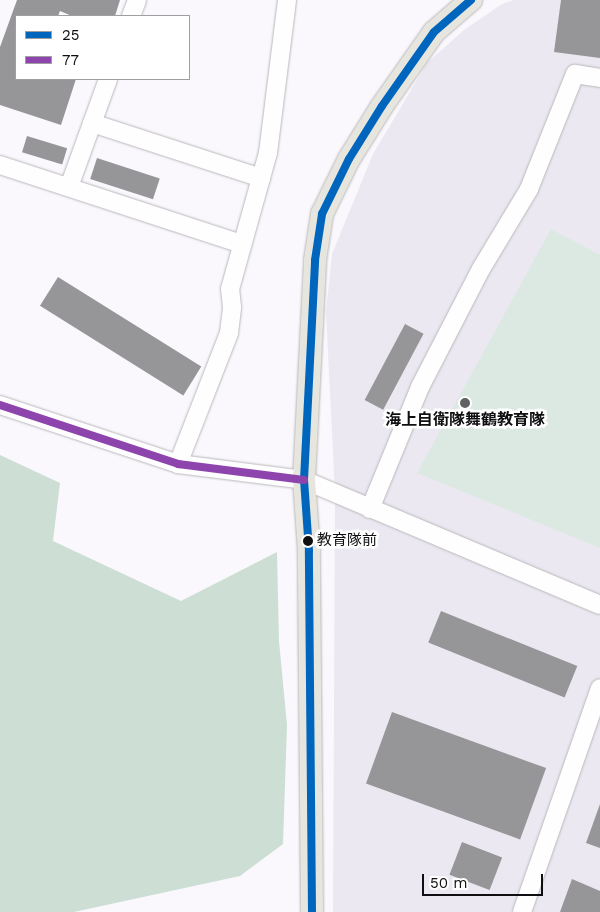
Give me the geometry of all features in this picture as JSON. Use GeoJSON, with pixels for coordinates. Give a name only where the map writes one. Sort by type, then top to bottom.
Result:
{"type":"FeatureCollection","features":[{"type":"Feature","properties":{"kind":"main road"},"geometry":{"type":"LineString","coordinates":[[312,912],[308,551],[304,480],[315,260],[322,214],[349,159],[387,99],[434,32],[471,0]]}},
{"type":"Feature","properties":{"kind":"street"},"geometry":{"type":"LineString","coordinates":[[131,15],[137,0]]}},
{"type":"Feature","properties":{"kind":"street"},"geometry":{"type":"LineString","coordinates":[[178,464],[228,333],[232,307],[230,289],[268,152],[287,0]]}},
{"type":"Feature","properties":{"kind":"street"},"geometry":{"type":"LineString","coordinates":[[370,509],[420,387],[481,269],[529,190],[575,74],[600,78]]}},
{"type":"Feature","properties":{"kind":"street"},"geometry":{"type":"LineString","coordinates":[[69,187],[108,80]]}},
{"type":"Feature","properties":{"kind":"street"},"geometry":{"type":"LineString","coordinates":[[92,123],[261,178]]}},
{"type":"Feature","properties":{"kind":"street"},"geometry":{"type":"LineString","coordinates":[[0,165],[242,244]]}},
{"type":"Feature","properties":{"kind":"street"},"geometry":{"type":"LineString","coordinates":[[0,406],[178,464],[304,480],[600,605]]}},
{"type":"Feature","properties":{"kind":"street"},"geometry":{"type":"LineString","coordinates":[[522,912],[600,688]]}},
{"type":"Feature","properties":{"kind":"shaded area","name":"海上自衛隊舞鶴教育隊"},"geometry":{"type":"Polygon","coordinates":[[[514,0],[600,0],[600,912],[333,912],[335,493],[326,312],[332,254],[373,154],[427,63],[464,30],[502,4],[514,0]]]}},
{"type":"Feature","properties":{"kind":"shaded area"},"geometry":{"type":"Polygon","coordinates":[[[551,229],[600,255],[600,548],[417,473],[551,229]]]}},
{"type":"Feature","properties":{"kind":"shaded area"},"geometry":{"type":"Polygon","coordinates":[[[0,455],[60,483],[53,541],[181,601],[277,552],[279,641],[287,725],[283,844],[240,876],[74,912],[0,912],[0,455]]]}},
{"type":"Feature","properties":{"kind":"building"},"geometry":{"type":"Polygon","coordinates":[[[17,0],[120,0],[115,15],[70,15],[60,11],[58,15],[15,15],[15,80],[76,80],[61,125],[0,105],[0,47],[17,0]]]}},
{"type":"Feature","properties":{"kind":"building"},"geometry":{"type":"Polygon","coordinates":[[[561,0],[600,0],[600,58],[554,52],[561,0]]]}},
{"type":"Feature","properties":{"kind":"building"},"geometry":{"type":"Polygon","coordinates":[[[27,136],[67,148],[62,165],[22,152],[27,136]]]}},
{"type":"Feature","properties":{"kind":"building"},"geometry":{"type":"Polygon","coordinates":[[[97,158],[160,178],[153,199],[90,179],[97,158]]]}},
{"type":"Feature","properties":{"kind":"building"},"geometry":{"type":"Polygon","coordinates":[[[58,277],[201,367],[183,395],[40,306],[58,277]]]}},
{"type":"Feature","properties":{"kind":"building"},"geometry":{"type":"Polygon","coordinates":[[[405,324],[424,334],[383,410],[365,400],[405,324]]]}},
{"type":"Feature","properties":{"kind":"building"},"geometry":{"type":"Polygon","coordinates":[[[441,611],[577,666],[565,698],[428,643],[441,611]]]}},
{"type":"Feature","properties":{"kind":"building"},"geometry":{"type":"Polygon","coordinates":[[[392,712],[546,768],[520,840],[366,783],[392,712]]]}},
{"type":"Feature","properties":{"kind":"building"},"geometry":{"type":"Polygon","coordinates":[[[600,804],[600,848],[586,843],[600,804]]]}},
{"type":"Feature","properties":{"kind":"building"},"geometry":{"type":"Polygon","coordinates":[[[462,842],[502,857],[490,890],[449,875],[462,842]]]}},
{"type":"Feature","properties":{"kind":"building"},"geometry":{"type":"Polygon","coordinates":[[[572,879],[600,891],[600,912],[560,912],[572,879]]]}},
{"type":"Feature","properties":{"kind":"transit line","name":"25"},"geometry":{"type":"LineString","coordinates":[[312,912],[309,551],[304,480],[315,260],[322,214],[349,159],[382,106],[434,32],[471,0]]}},
{"type":"Feature","properties":{"kind":"transit line","name":"77"},"geometry":{"type":"LineString","coordinates":[[0,405],[178,464],[304,480]]}},
{"type":"Feature","properties":{"kind":"place","name":"海上自衛隊舞鶴教育隊"},"geometry":{"type":"Point","coordinates":[465,403]}},
{"type":"Feature","properties":{"kind":"place","name":"教育隊前"},"geometry":{"type":"Point","coordinates":[308,541]}}]}
